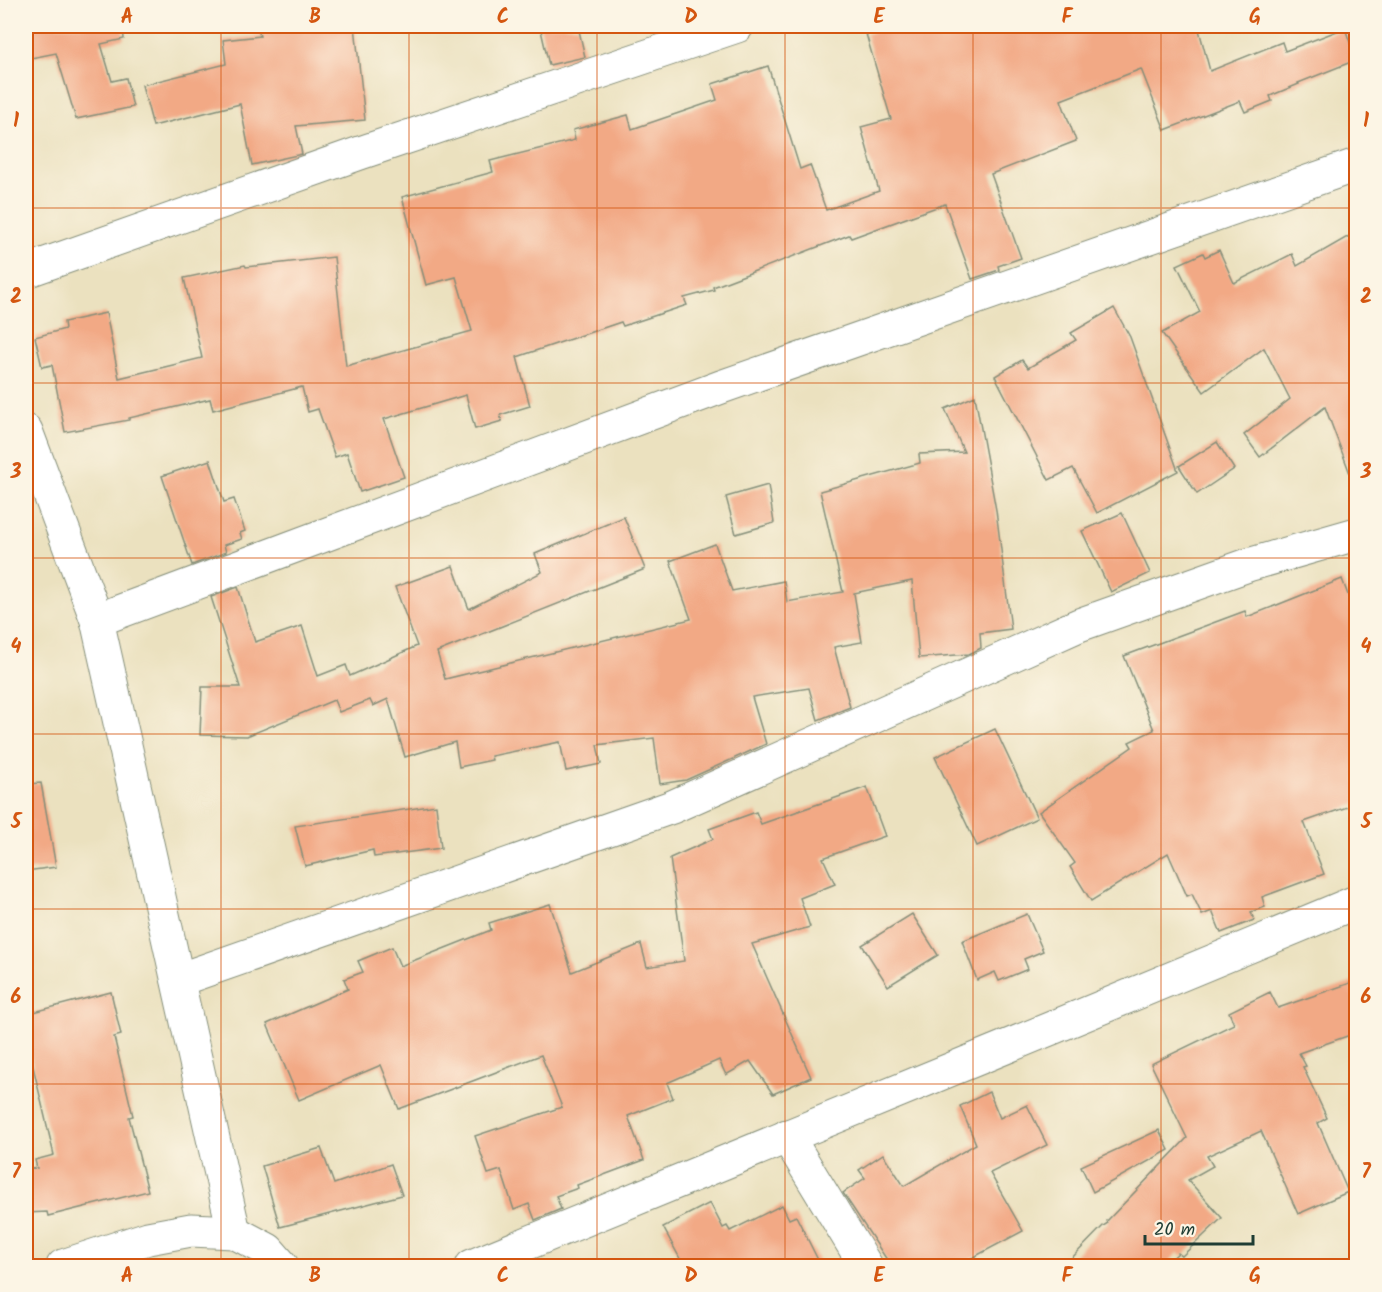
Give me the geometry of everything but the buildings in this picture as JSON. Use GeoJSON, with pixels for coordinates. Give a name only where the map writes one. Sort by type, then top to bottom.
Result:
{"type":"FeatureCollection","features":[{"type":"Feature","properties":{"kind":"street"},"geometry":{"type":"LineString","coordinates":[[26,271],[360,153],[737,26]]}},
{"type":"Feature","properties":{"kind":"street"},"geometry":{"type":"LineString","coordinates":[[97,620],[721,387],[1356,165]]}},
{"type":"Feature","properties":{"kind":"street"},"geometry":{"type":"LineString","coordinates":[[26,431],[97,620],[234,1232]]}},
{"type":"Feature","properties":{"kind":"street"},"geometry":{"type":"LineString","coordinates":[[178,980],[672,807],[1079,625],[1248,565],[1356,534]]}},
{"type":"Feature","properties":{"kind":"street"},"geometry":{"type":"LineString","coordinates":[[472,1266],[1056,1028],[1356,902]]}},
{"type":"Feature","properties":{"kind":"street"},"geometry":{"type":"LineString","coordinates":[[787,1136],[866,1266]]}},
{"type":"Feature","properties":{"kind":"street"},"geometry":{"type":"LineString","coordinates":[[63,1266],[148,1238],[191,1230],[234,1232],[268,1250],[282,1266]]}}]}
